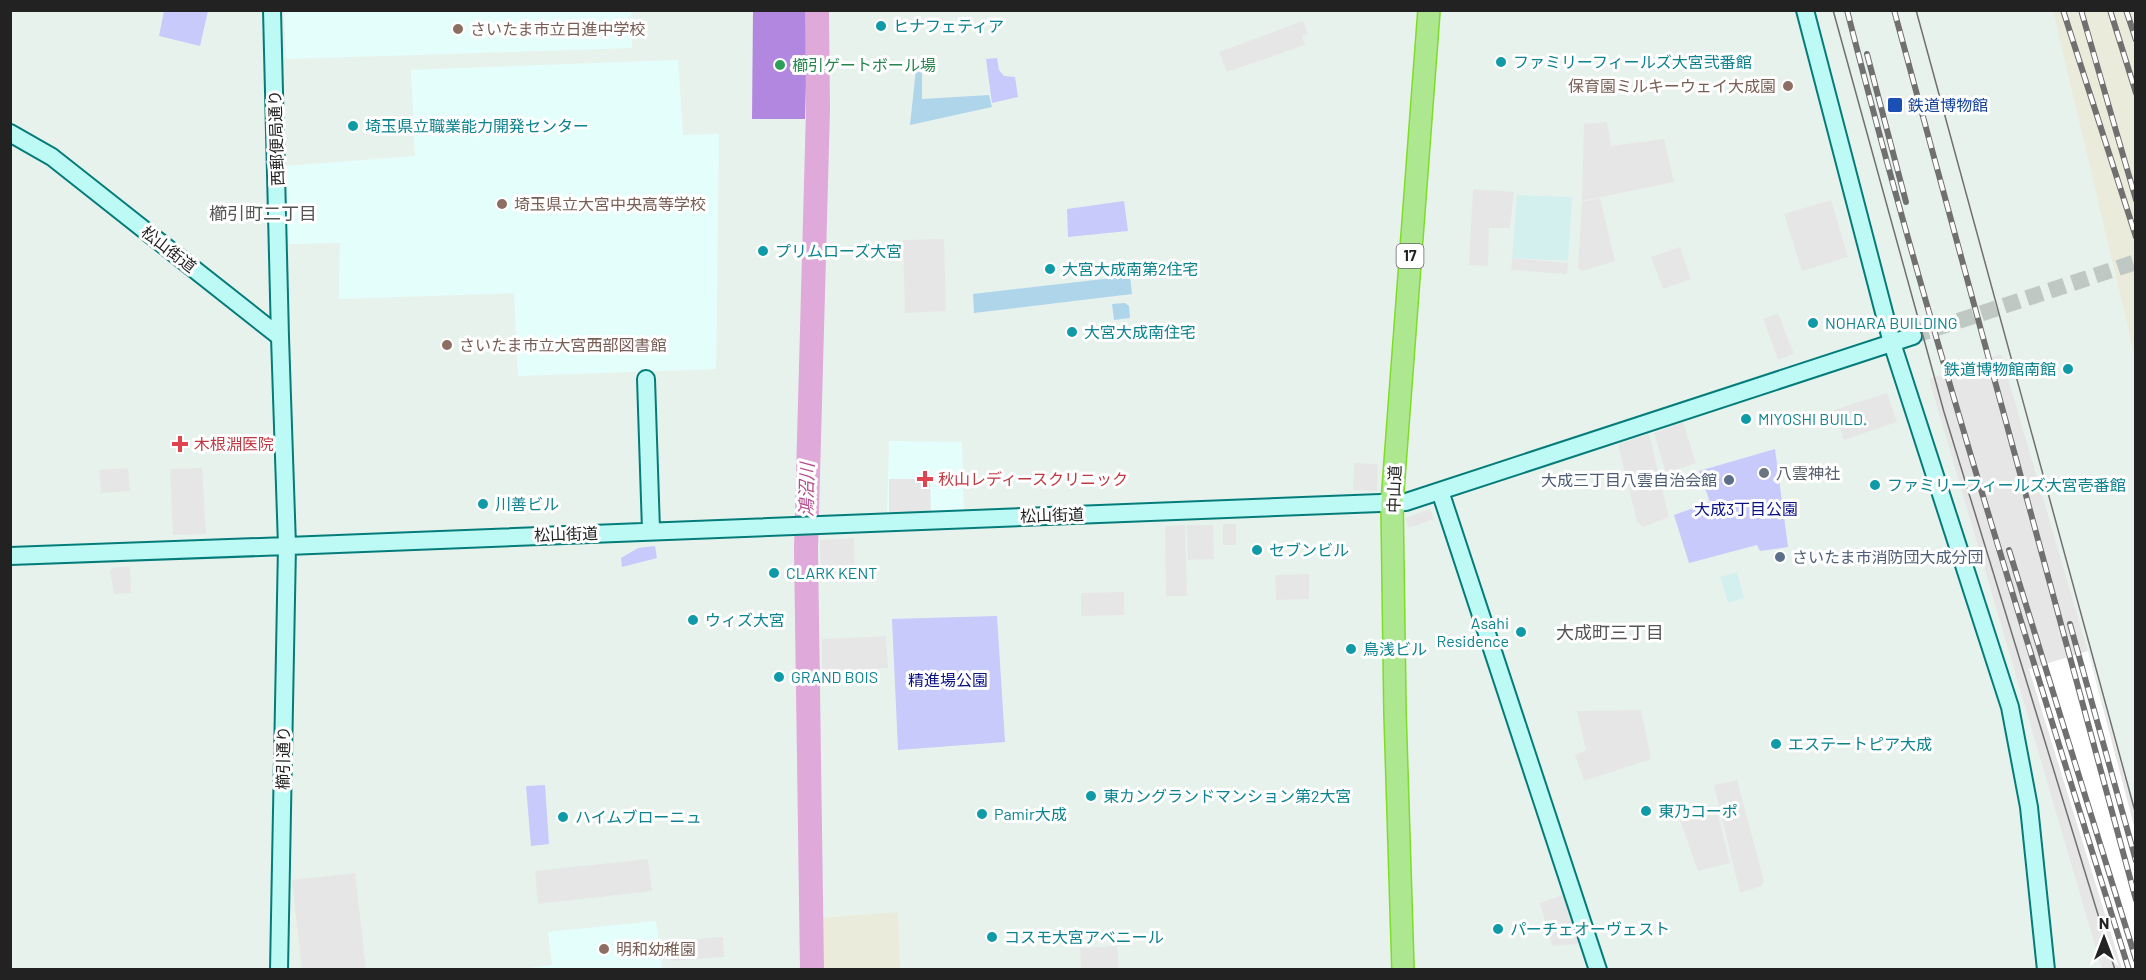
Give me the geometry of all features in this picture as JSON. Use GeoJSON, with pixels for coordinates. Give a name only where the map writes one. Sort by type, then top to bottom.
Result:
{"type":"FeatureCollection","features":[{"type":"Feature","properties":{"kind":"highway","name":"中山道"},"geometry":{"type":"LineString","coordinates":[[1403,969],[1392,503],[1430,10]]}},
{"type":"Feature","properties":{"kind":"street","name":"西郵便局通り"},"geometry":{"type":"LineString","coordinates":[[272,10],[280,338]]}},
{"type":"Feature","properties":{"kind":"street"},"geometry":{"type":"LineString","coordinates":[[1805,10],[1892,343],[2010,706],[2029,807],[2046,969]]}},
{"type":"Feature","properties":{"kind":"street","name":"松山街道"},"geometry":{"type":"LineString","coordinates":[[10,133],[52,157],[280,338]]}},
{"type":"Feature","properties":{"kind":"street","name":"松山街道"},"geometry":{"type":"LineString","coordinates":[[10,556],[1406,502],[1913,336]]}},
{"type":"Feature","properties":{"kind":"street"},"geometry":{"type":"LineString","coordinates":[[280,338],[287,546]]}},
{"type":"Feature","properties":{"kind":"street"},"geometry":{"type":"LineString","coordinates":[[646,379],[651,530]]}},
{"type":"Feature","properties":{"kind":"street"},"geometry":{"type":"LineString","coordinates":[[1440,491],[1598,969]]}},
{"type":"Feature","properties":{"kind":"street","name":"櫛引通り"},"geometry":{"type":"LineString","coordinates":[[279,969],[287,546]]}},
{"type":"Feature","properties":{"kind":"shaded area","name":"さいたま市立日進中学校"},"geometry":{"type":"Polygon","coordinates":[[[284,11],[631,11],[632,48],[286,59],[284,11]]]}},
{"type":"Feature","properties":{"kind":"shaded area","name":"櫛引ゲートボール場"},"geometry":{"type":"Polygon","coordinates":[[[753,11],[808,11],[805,119],[752,119],[753,11]]]}},
{"type":"Feature","properties":{"kind":"shaded area"},"geometry":{"type":"Polygon","coordinates":[[[2053,11],[2133,11],[2135,17],[2135,357],[2053,11]]]}},
{"type":"Feature","properties":{"kind":"shaded area"},"geometry":{"type":"Polygon","coordinates":[[[1303,21],[1308,34],[1302,36],[1305,45],[1227,72],[1219,52],[1303,21]]]}},
{"type":"Feature","properties":{"kind":"shaded area","name":"埼玉県立大宮中央高等学校"},"geometry":{"type":"Polygon","coordinates":[[[678,60],[683,135],[719,134],[716,369],[518,376],[514,293],[339,299],[340,243],[288,244],[286,166],[415,156],[411,70],[678,60]]]}},
{"type":"Feature","properties":{"kind":"shaded area"},"geometry":{"type":"Polygon","coordinates":[[[916,69],[922,69],[922,99],[989,95],[992,107],[910,125],[916,69]]]}},
{"type":"Feature","properties":{"kind":"shaded area"},"geometry":{"type":"Polygon","coordinates":[[[1607,122],[1611,146],[1664,139],[1674,182],[1582,201],[1584,124],[1607,122]]]}},
{"type":"Feature","properties":{"kind":"shaded area"},"geometry":{"type":"Polygon","coordinates":[[[1473,189],[1514,192],[1510,228],[1489,228],[1488,266],[1469,265],[1473,189]]]}},
{"type":"Feature","properties":{"kind":"shaded area"},"geometry":{"type":"Polygon","coordinates":[[[1517,195],[1572,197],[1568,261],[1512,258],[1517,195]]]}},
{"type":"Feature","properties":{"kind":"shaded area"},"geometry":{"type":"Polygon","coordinates":[[[1600,198],[1615,261],[1582,271],[1578,268],[1582,202],[1600,198]]]}},
{"type":"Feature","properties":{"kind":"shaded area"},"geometry":{"type":"Polygon","coordinates":[[[1831,200],[1848,257],[1802,271],[1784,214],[1831,200]]]}},
{"type":"Feature","properties":{"kind":"shaded area"},"geometry":{"type":"Polygon","coordinates":[[[944,239],[946,311],[905,313],[903,240],[944,239]]]}},
{"type":"Feature","properties":{"kind":"shaded area"},"geometry":{"type":"Polygon","coordinates":[[[1680,247],[1691,279],[1663,289],[1651,257],[1680,247]]]}},
{"type":"Feature","properties":{"kind":"shaded area"},"geometry":{"type":"Polygon","coordinates":[[[1512,258],[1568,263],[1567,274],[1511,270],[1512,258]]]}},
{"type":"Feature","properties":{"kind":"shaded area"},"geometry":{"type":"Polygon","coordinates":[[[1130,276],[1132,294],[974,313],[973,294],[1130,276]]]}},
{"type":"Feature","properties":{"kind":"shaded area"},"geometry":{"type":"Polygon","coordinates":[[[1125,303],[1129,306],[1130,318],[1114,320],[1112,304],[1125,303]]]}},
{"type":"Feature","properties":{"kind":"shaded area"},"geometry":{"type":"Polygon","coordinates":[[[1778,313],[1794,354],[1778,360],[1763,319],[1778,313]]]}},
{"type":"Feature","properties":{"kind":"shaded area"},"geometry":{"type":"Polygon","coordinates":[[[2001,354],[2135,813],[2135,969],[2102,969],[1929,379],[2001,354]]]}},
{"type":"Feature","properties":{"kind":"shaded area"},"geometry":{"type":"Polygon","coordinates":[[[1887,393],[1897,422],[1844,440],[1834,410],[1887,393]]]}},
{"type":"Feature","properties":{"kind":"shaded area"},"geometry":{"type":"Polygon","coordinates":[[[1683,422],[1696,463],[1666,473],[1654,433],[1683,422]]]}},
{"type":"Feature","properties":{"kind":"shaded area"},"geometry":{"type":"Polygon","coordinates":[[[1649,434],[1669,517],[1643,527],[1637,521],[1618,444],[1649,434]]]}},
{"type":"Feature","properties":{"kind":"shaded area","name":"秋山レディースクリニック"},"geometry":{"type":"Polygon","coordinates":[[[889,441],[962,442],[964,516],[887,520],[889,441]]]}},
{"type":"Feature","properties":{"kind":"shaded area"},"geometry":{"type":"Polygon","coordinates":[[[1354,463],[1378,464],[1377,491],[1353,490],[1354,463]]]}},
{"type":"Feature","properties":{"kind":"shaded area"},"geometry":{"type":"Polygon","coordinates":[[[128,468],[130,491],[101,493],[99,470],[128,468]]]}},
{"type":"Feature","properties":{"kind":"shaded area"},"geometry":{"type":"Polygon","coordinates":[[[202,468],[206,534],[173,535],[170,469],[202,468]]]}},
{"type":"Feature","properties":{"kind":"shaded area"},"geometry":{"type":"Polygon","coordinates":[[[889,479],[930,479],[931,516],[889,518],[889,479]]]}},
{"type":"Feature","properties":{"kind":"shaded area"},"geometry":{"type":"Polygon","coordinates":[[[1430,509],[1434,519],[1409,528],[1405,518],[1430,509]]]}},
{"type":"Feature","properties":{"kind":"shaded area"},"geometry":{"type":"Polygon","coordinates":[[[1223,524],[1236,524],[1236,545],[1223,545],[1223,524]]]}},
{"type":"Feature","properties":{"kind":"shaded area"},"geometry":{"type":"Polygon","coordinates":[[[1185,525],[1187,596],[1166,596],[1165,526],[1185,525]]]}},
{"type":"Feature","properties":{"kind":"shaded area"},"geometry":{"type":"Polygon","coordinates":[[[1187,525],[1213,525],[1214,559],[1188,560],[1187,525]]]}},
{"type":"Feature","properties":{"kind":"shaded area"},"geometry":{"type":"Polygon","coordinates":[[[854,538],[855,572],[821,574],[820,540],[854,538]]]}},
{"type":"Feature","properties":{"kind":"shaded area"},"geometry":{"type":"Polygon","coordinates":[[[114,567],[130,567],[131,593],[114,594],[110,571],[114,567]]]}},
{"type":"Feature","properties":{"kind":"shaded area"},"geometry":{"type":"Polygon","coordinates":[[[1737,572],[1744,598],[1728,603],[1720,577],[1737,572]]]}},
{"type":"Feature","properties":{"kind":"shaded area"},"geometry":{"type":"Polygon","coordinates":[[[1309,574],[1309,599],[1276,600],[1275,575],[1309,574]]]}},
{"type":"Feature","properties":{"kind":"shaded area"},"geometry":{"type":"Polygon","coordinates":[[[1124,592],[1124,615],[1081,616],[1081,593],[1124,592]]]}},
{"type":"Feature","properties":{"kind":"shaded area"},"geometry":{"type":"Polygon","coordinates":[[[886,636],[888,668],[822,672],[822,639],[886,636]]]}},
{"type":"Feature","properties":{"kind":"shaded area"},"geometry":{"type":"Polygon","coordinates":[[[1641,710],[1651,759],[1584,781],[1575,755],[1586,750],[1577,711],[1641,710]]]}},
{"type":"Feature","properties":{"kind":"shaded area"},"geometry":{"type":"Polygon","coordinates":[[[1737,780],[1764,881],[1762,886],[1740,893],[1714,785],[1737,780]]]}},
{"type":"Feature","properties":{"kind":"shaded area"},"geometry":{"type":"Polygon","coordinates":[[[1717,810],[1730,863],[1698,871],[1680,820],[1717,810]]]}},
{"type":"Feature","properties":{"kind":"shaded area"},"geometry":{"type":"Polygon","coordinates":[[[648,859],[652,891],[538,904],[535,871],[648,859]]]}},
{"type":"Feature","properties":{"kind":"shaded area"},"geometry":{"type":"Polygon","coordinates":[[[355,873],[366,969],[302,969],[292,880],[355,873]]]}},
{"type":"Feature","properties":{"kind":"shaded area"},"geometry":{"type":"Polygon","coordinates":[[[1565,894],[1581,940],[1577,944],[1552,946],[1540,903],[1565,894]]]}},
{"type":"Feature","properties":{"kind":"shaded area"},"geometry":{"type":"Polygon","coordinates":[[[898,912],[900,969],[821,969],[820,918],[898,912]]]}},
{"type":"Feature","properties":{"kind":"shaded area","name":"明和幼稚園"},"geometry":{"type":"Polygon","coordinates":[[[656,921],[662,969],[523,969],[552,965],[548,932],[656,921]]]}},
{"type":"Feature","properties":{"kind":"shaded area"},"geometry":{"type":"Polygon","coordinates":[[[723,937],[724,957],[671,961],[670,941],[723,937]]]}},
{"type":"Feature","properties":{"kind":"shaded area"},"geometry":{"type":"Polygon","coordinates":[[[1117,946],[1119,969],[1081,969],[1080,948],[1117,946]]]}},
{"type":"Feature","properties":{"kind":"green space"},"geometry":{"type":"Polygon","coordinates":[[[164,11],[208,11],[200,46],[159,36],[164,11]]]}},
{"type":"Feature","properties":{"kind":"green space"},"geometry":{"type":"Polygon","coordinates":[[[997,58],[999,70],[1004,76],[1015,77],[1018,97],[992,103],[986,59],[997,58]]]}},
{"type":"Feature","properties":{"kind":"green space"},"geometry":{"type":"Polygon","coordinates":[[[1124,201],[1128,231],[1068,237],[1067,209],[1124,201]]]}},
{"type":"Feature","properties":{"kind":"green space","name":"大成3丁目公園"},"geometry":{"type":"Polygon","coordinates":[[[1775,449],[1788,547],[1760,551],[1757,545],[1689,563],[1674,515],[1710,502],[1699,471],[1775,449]]]}},
{"type":"Feature","properties":{"kind":"green space"},"geometry":{"type":"Polygon","coordinates":[[[655,546],[657,558],[622,567],[621,558],[638,548],[655,546]]]}},
{"type":"Feature","properties":{"kind":"green space","name":"精進場公園"},"geometry":{"type":"Polygon","coordinates":[[[997,616],[1005,742],[898,750],[892,619],[997,616]]]}},
{"type":"Feature","properties":{"kind":"green space"},"geometry":{"type":"Polygon","coordinates":[[[545,785],[549,844],[531,846],[526,786],[545,785]]]}},
{"type":"Feature","properties":{"kind":"pier"},"geometry":{"type":"Polygon","coordinates":[[[796,510],[818,510],[818,541],[796,541],[796,510]]]}},
{"type":"Feature","properties":{"kind":"pier"},"geometry":{"type":"Polygon","coordinates":[[[2088,651],[2135,830],[2135,969],[2122,969],[2029,669],[2088,651]]]}},
{"type":"Feature","properties":{"kind":"waterway","name":"鴻沼川"},"geometry":{"type":"LineString","coordinates":[[812,970],[806,549],[818,110],[817,10]]}},
{"type":"Feature","properties":{"kind":"tunnel"},"geometry":{"type":"LineString","coordinates":[[1913,336],[2136,262]]}},
{"type":"Feature","properties":{"kind":"tram line"},"geometry":{"type":"LineString","coordinates":[[1833,10],[1944,412],[2115,970]]}},
{"type":"Feature","properties":{"kind":"tram line"},"geometry":{"type":"LineString","coordinates":[[1916,10],[2136,815]]}},
{"type":"Feature","properties":{"kind":"railway"},"geometry":{"type":"LineString","coordinates":[[1847,10],[1946,372],[2129,970]]}},
{"type":"Feature","properties":{"kind":"railway"},"geometry":{"type":"LineString","coordinates":[[1894,10],[2136,900]]}},
{"type":"Feature","properties":{"kind":"railway"},"geometry":{"type":"LineString","coordinates":[[2063,10],[2136,237]]}},
{"type":"Feature","properties":{"kind":"railway"},"geometry":{"type":"LineString","coordinates":[[2081,10],[2136,200]]}},
{"type":"Feature","properties":{"kind":"railway"},"geometry":{"type":"LineString","coordinates":[[2110,10],[2136,93]]}},
{"type":"Feature","properties":{"kind":"railway"},"geometry":{"type":"LineString","coordinates":[[2126,10],[2136,40]]}},
{"type":"Feature","properties":{"kind":"railway"},"geometry":{"type":"LineString","coordinates":[[1867,54],[1906,202]]}},
{"type":"Feature","properties":{"kind":"railway"},"geometry":{"type":"LineString","coordinates":[[2009,550],[2136,960]]}},
{"type":"Feature","properties":{"kind":"railway"},"geometry":{"type":"LineString","coordinates":[[2070,624],[2136,861]]}},
{"type":"Feature","properties":{"kind":"place","name":"ヒナフェティア"},"geometry":{"type":"Point","coordinates":[881,26]}},
{"type":"Feature","properties":{"kind":"place","name":"さいたま市立日進中学校"},"geometry":{"type":"Point","coordinates":[458,29]}},
{"type":"Feature","properties":{"kind":"place","name":"ファミリーフィールズ大宮弐番館"},"geometry":{"type":"Point","coordinates":[1501,62]}},
{"type":"Feature","properties":{"kind":"place","name":"櫛引ゲートボール場"},"geometry":{"type":"Point","coordinates":[780,65]}},
{"type":"Feature","properties":{"kind":"place","name":"保育園ミルキーウェイ大成園"},"geometry":{"type":"Point","coordinates":[1788,86]}},
{"type":"Feature","properties":{"kind":"place","name":"鉄道博物館"},"geometry":{"type":"Point","coordinates":[1895,105]}},
{"type":"Feature","properties":{"kind":"place","name":"埼玉県立職業能力開発センター"},"geometry":{"type":"Point","coordinates":[353,126]}},
{"type":"Feature","properties":{"kind":"place","name":"埼玉県立大宮中央高等学校"},"geometry":{"type":"Point","coordinates":[502,204]}},
{"type":"Feature","properties":{"kind":"place","name":"プリムローズ大宮"},"geometry":{"type":"Point","coordinates":[763,251]}},
{"type":"Feature","properties":{"kind":"place","name":"大宮大成南第2住宅"},"geometry":{"type":"Point","coordinates":[1050,269]}},
{"type":"Feature","properties":{"kind":"place","name":"NOHARA BUILDING"},"geometry":{"type":"Point","coordinates":[1813,323]}},
{"type":"Feature","properties":{"kind":"place","name":"大宮大成南住宅"},"geometry":{"type":"Point","coordinates":[1072,332]}},
{"type":"Feature","properties":{"kind":"place","name":"さいたま市立大宮西部図書館"},"geometry":{"type":"Point","coordinates":[447,345]}},
{"type":"Feature","properties":{"kind":"place","name":"鉄道博物館南館"},"geometry":{"type":"Point","coordinates":[2068,369]}},
{"type":"Feature","properties":{"kind":"place","name":"MIYOSHI BUILD."},"geometry":{"type":"Point","coordinates":[1746,419]}},
{"type":"Feature","properties":{"kind":"place","name":"木根淵医院"},"geometry":{"type":"Point","coordinates":[180,444]}},
{"type":"Feature","properties":{"kind":"place","name":"八雲神社"},"geometry":{"type":"Point","coordinates":[1764,473]}},
{"type":"Feature","properties":{"kind":"place","name":"秋山レディースクリニック"},"geometry":{"type":"Point","coordinates":[925,479]}},
{"type":"Feature","properties":{"kind":"place","name":"大成三丁目八雲自治会館"},"geometry":{"type":"Point","coordinates":[1729,480]}},
{"type":"Feature","properties":{"kind":"place","name":"ファミリーフィールズ大宮壱番館"},"geometry":{"type":"Point","coordinates":[1875,485]}},
{"type":"Feature","properties":{"kind":"place","name":"川善ビル"},"geometry":{"type":"Point","coordinates":[483,504]}},
{"type":"Feature","properties":{"kind":"place","name":"セブンビル"},"geometry":{"type":"Point","coordinates":[1257,550]}},
{"type":"Feature","properties":{"kind":"place","name":"さいたま市消防団大成分団"},"geometry":{"type":"Point","coordinates":[1780,557]}},
{"type":"Feature","properties":{"kind":"place","name":"CLARK KENT"},"geometry":{"type":"Point","coordinates":[774,573]}},
{"type":"Feature","properties":{"kind":"place","name":"ウィズ大宮"},"geometry":{"type":"Point","coordinates":[693,620]}},
{"type":"Feature","properties":{"kind":"place","name":"Asahi Residence"},"geometry":{"type":"Point","coordinates":[1521,632]}},
{"type":"Feature","properties":{"kind":"place","name":"鳥浅ビル"},"geometry":{"type":"Point","coordinates":[1351,649]}},
{"type":"Feature","properties":{"kind":"place","name":"GRAND BOIS"},"geometry":{"type":"Point","coordinates":[779,677]}},
{"type":"Feature","properties":{"kind":"place","name":"エステートピア大成"},"geometry":{"type":"Point","coordinates":[1776,744]}},
{"type":"Feature","properties":{"kind":"place","name":"東カングランドマンション第2大宮"},"geometry":{"type":"Point","coordinates":[1091,796]}},
{"type":"Feature","properties":{"kind":"place","name":"東乃コーポ"},"geometry":{"type":"Point","coordinates":[1646,811]}},
{"type":"Feature","properties":{"kind":"place","name":"Pamir大成"},"geometry":{"type":"Point","coordinates":[982,814]}},
{"type":"Feature","properties":{"kind":"place","name":"ハイムブローニュ"},"geometry":{"type":"Point","coordinates":[563,817]}},
{"type":"Feature","properties":{"kind":"place","name":"パーチェオーヴェスト"},"geometry":{"type":"Point","coordinates":[1498,929]}},
{"type":"Feature","properties":{"kind":"place","name":"コスモ大宮アベニール"},"geometry":{"type":"Point","coordinates":[992,937]}},
{"type":"Feature","properties":{"kind":"place","name":"明和幼稚園"},"geometry":{"type":"Point","coordinates":[604,949]}},
{"type":"Feature","properties":{"kind":"district","name":"櫛引町二丁目"},"geometry":{"type":"Point","coordinates":[263,214]}},
{"type":"Feature","properties":{"kind":"district","name":"大成町三丁目"},"geometry":{"type":"Point","coordinates":[1610,633]}}]}
